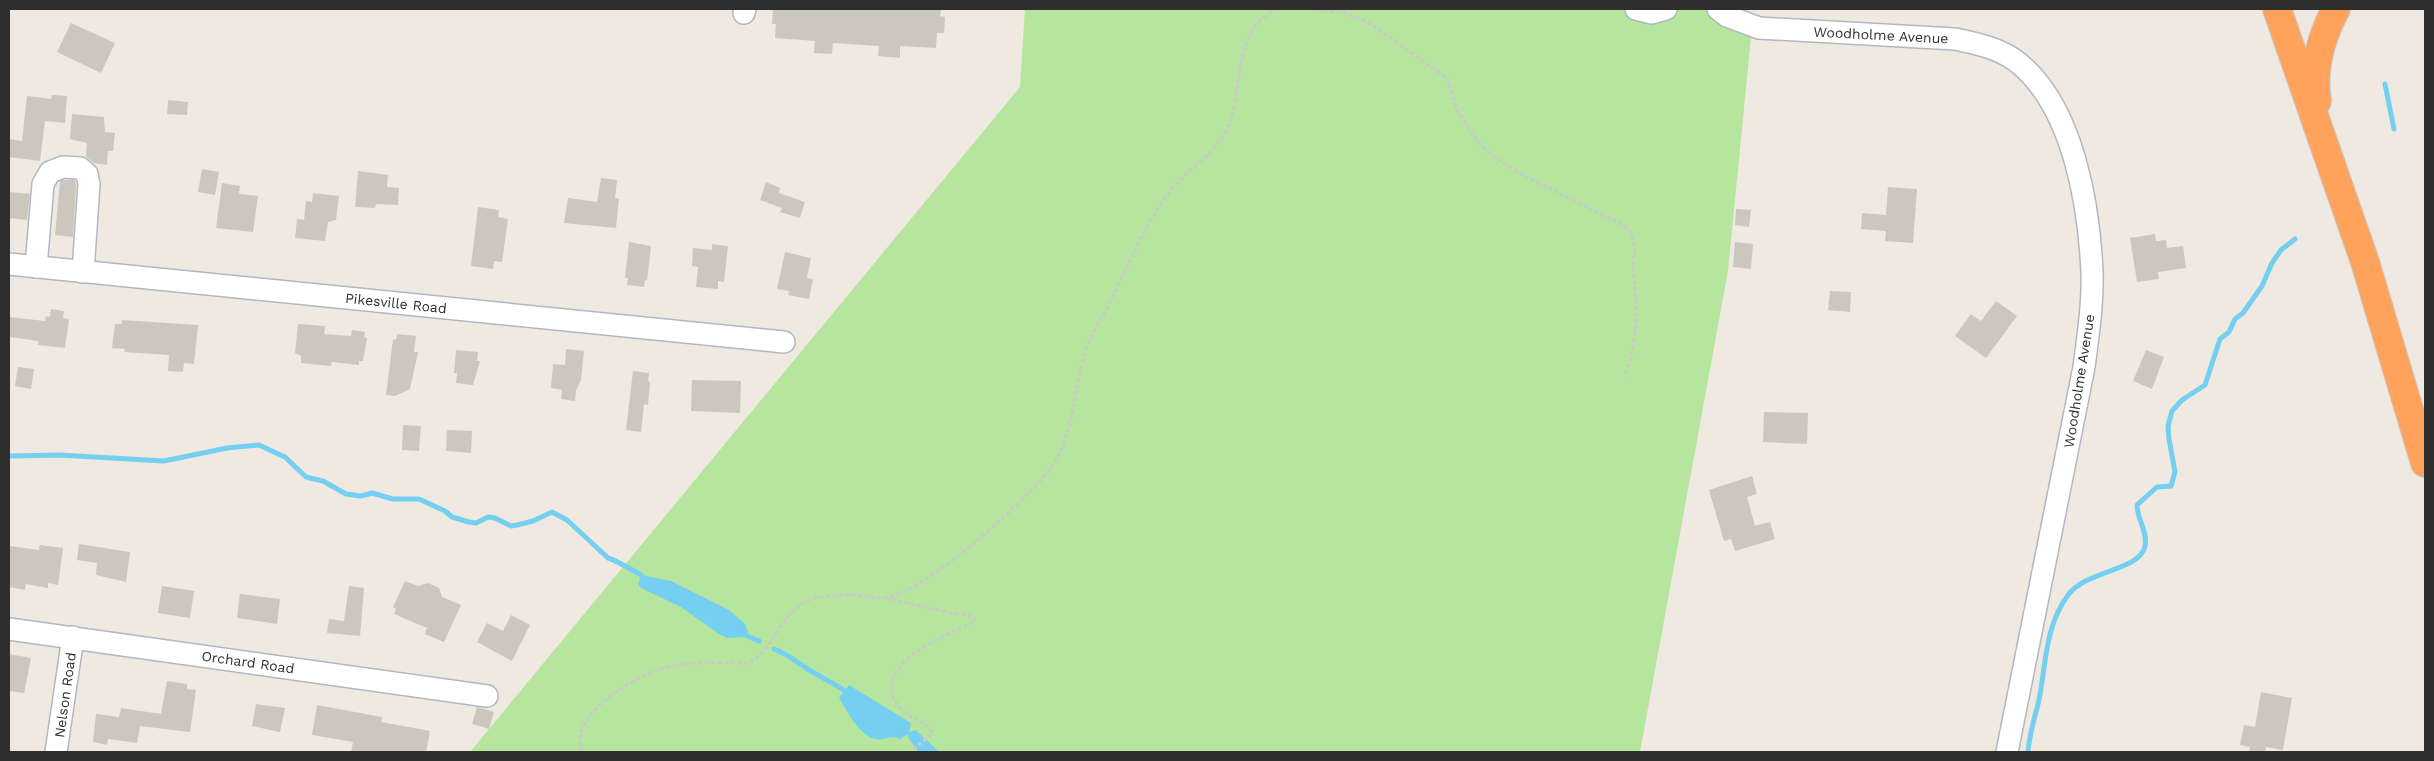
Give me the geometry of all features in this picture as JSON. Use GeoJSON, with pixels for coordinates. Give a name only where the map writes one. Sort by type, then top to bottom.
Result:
{"type":"FeatureCollection","features":[{"type":"Feature","properties":{"kind":"highway"},"geometry":{"type":"LineString","coordinates":[[2277,9],[2368,270],[2425,463]]}},
{"type":"Feature","properties":{"kind":"highway"},"geometry":{"type":"LineString","coordinates":[[2336,9],[2317,61],[2315,86],[2321,118],[2338,180]]}},
{"type":"Feature","properties":{"kind":"street"},"geometry":{"type":"LineString","coordinates":[[1636,9],[1652,13],[1666,9]]}},
{"type":"Feature","properties":{"kind":"street","name":"Woodholme Avenue"},"geometry":{"type":"LineString","coordinates":[[1718,9],[1727,16],[1759,28],[1955,39],[1979,44],[2005,54],[2021,65],[2048,97],[2060,118],[2078,177],[2088,227],[2092,274],[2090,320],[2082,377],[2007,752]]}},
{"type":"Feature","properties":{"kind":"street"},"geometry":{"type":"LineString","coordinates":[[36,267],[43,184],[50,172],[63,167],[80,168],[87,174],[89,184],[83,272]]}},
{"type":"Feature","properties":{"kind":"street","name":"Pikesville Road"},"geometry":{"type":"LineString","coordinates":[[9,264],[269,288],[431,307],[784,342]]}},
{"type":"Feature","properties":{"kind":"street","name":"Orchard Road"},"geometry":{"type":"LineString","coordinates":[[9,629],[487,696]]}},
{"type":"Feature","properties":{"kind":"street","name":"Nelson Road"},"geometry":{"type":"LineString","coordinates":[[56,752],[73,637]]}},
{"type":"Feature","properties":{"kind":"path"},"geometry":{"type":"LineString","coordinates":[[884,598],[902,593],[936,572],[1002,519],[1049,471],[1063,449],[1086,348],[1148,224],[1166,196],[1214,149],[1225,133],[1232,116],[1240,62],[1246,45],[1257,26],[1271,12],[1278,9]]}},
{"type":"Feature","properties":{"kind":"path"},"geometry":{"type":"LineString","coordinates":[[1311,9],[1340,12],[1361,19],[1375,27],[1446,78],[1457,110],[1476,140],[1489,153],[1517,172],[1623,225],[1631,233],[1635,246],[1633,264],[1637,320],[1633,347],[1625,378]]}},
{"type":"Feature","properties":{"kind":"path"},"geometry":{"type":"LineString","coordinates":[[581,752],[581,734],[586,722],[602,704],[624,685],[644,675],[671,666],[749,663],[758,659],[776,631],[801,604],[812,599],[856,595],[884,598],[951,613],[969,615],[975,619],[974,622],[938,639],[899,666],[893,675],[891,686],[894,698],[900,709],[930,728],[932,733],[910,752]]}},
{"type":"Feature","properties":{"kind":"green space"},"geometry":{"type":"Polygon","coordinates":[[[1025,9],[1704,9],[1731,28],[1751,37],[1728,271],[1640,752],[470,752],[1020,87],[1025,9]]]}},
{"type":"Feature","properties":{"kind":"water"},"geometry":{"type":"Polygon","coordinates":[[[641,575],[671,581],[729,610],[745,624],[748,632],[743,637],[727,638],[719,634],[681,607],[641,588],[638,584],[641,575]]]}},
{"type":"Feature","properties":{"kind":"water"},"geometry":{"type":"Polygon","coordinates":[[[849,685],[911,723],[909,732],[916,730],[939,752],[919,752],[909,739],[908,734],[900,739],[893,737],[876,739],[865,734],[854,723],[839,698],[849,685]]]}},
{"type":"Feature","properties":{"kind":"building"},"geometry":{"type":"Polygon","coordinates":[[[773,9],[941,10],[940,16],[945,17],[944,33],[937,33],[936,48],[900,46],[900,58],[878,56],[879,46],[833,43],[832,54],[814,53],[815,41],[775,38],[776,24],[772,24],[773,9]]]}},
{"type":"Feature","properties":{"kind":"building"},"geometry":{"type":"Polygon","coordinates":[[[71,23],[115,43],[101,73],[57,52],[71,23]]]}},
{"type":"Feature","properties":{"kind":"building"},"geometry":{"type":"Polygon","coordinates":[[[52,95],[67,96],[65,123],[45,121],[40,161],[9,157],[9,139],[22,141],[27,96],[51,99],[52,95]]]}},
{"type":"Feature","properties":{"kind":"building"},"geometry":{"type":"Polygon","coordinates":[[[168,100],[188,102],[187,115],[167,114],[168,100]]]}},
{"type":"Feature","properties":{"kind":"building"},"geometry":{"type":"Polygon","coordinates":[[[72,114],[104,117],[105,132],[115,133],[113,151],[108,151],[107,165],[94,163],[86,157],[87,143],[70,139],[72,114]]]}},
{"type":"Feature","properties":{"kind":"building"},"geometry":{"type":"Polygon","coordinates":[[[202,169],[219,172],[215,195],[198,192],[202,169]]]}},
{"type":"Feature","properties":{"kind":"building"},"geometry":{"type":"Polygon","coordinates":[[[358,171],[388,175],[387,187],[399,188],[398,205],[376,204],[375,208],[355,207],[358,171]]]}},
{"type":"Feature","properties":{"kind":"building"},"geometry":{"type":"Polygon","coordinates":[[[601,178],[617,180],[615,198],[619,199],[616,228],[564,223],[568,198],[597,202],[601,178]]]}},
{"type":"Feature","properties":{"kind":"building"},"geometry":{"type":"Polygon","coordinates":[[[75,180],[76,185],[73,237],[55,235],[60,181],[75,180]]]}},
{"type":"Feature","properties":{"kind":"building"},"geometry":{"type":"Polygon","coordinates":[[[766,182],[780,188],[779,193],[805,202],[800,218],[780,212],[782,208],[760,200],[766,182]]]}},
{"type":"Feature","properties":{"kind":"building"},"geometry":{"type":"Polygon","coordinates":[[[222,183],[240,186],[239,194],[258,196],[253,232],[216,228],[222,183]]]}},
{"type":"Feature","properties":{"kind":"building"},"geometry":{"type":"Polygon","coordinates":[[[1888,187],[1917,189],[1913,243],[1885,241],[1886,231],[1861,229],[1862,213],[1886,215],[1888,187]]]}},
{"type":"Feature","properties":{"kind":"building"},"geometry":{"type":"Polygon","coordinates":[[[9,192],[30,194],[27,220],[9,218],[9,192]]]}},
{"type":"Feature","properties":{"kind":"building"},"geometry":{"type":"Polygon","coordinates":[[[313,193],[339,196],[336,220],[328,222],[325,241],[295,238],[297,219],[304,220],[306,201],[312,202],[313,193]]]}},
{"type":"Feature","properties":{"kind":"building"},"geometry":{"type":"Polygon","coordinates":[[[478,207],[499,210],[498,217],[508,219],[502,262],[494,261],[493,269],[471,266],[478,207]]]}},
{"type":"Feature","properties":{"kind":"building"},"geometry":{"type":"Polygon","coordinates":[[[1736,209],[1751,210],[1749,227],[1735,225],[1736,209]]]}},
{"type":"Feature","properties":{"kind":"building"},"geometry":{"type":"Polygon","coordinates":[[[2155,234],[2156,241],[2166,240],[2167,248],[2183,246],[2186,268],[2158,272],[2159,279],[2137,282],[2130,238],[2155,234]]]}},
{"type":"Feature","properties":{"kind":"building"},"geometry":{"type":"Polygon","coordinates":[[[629,242],[651,246],[647,281],[645,280],[644,287],[627,285],[628,278],[625,278],[629,242]]]}},
{"type":"Feature","properties":{"kind":"building"},"geometry":{"type":"Polygon","coordinates":[[[1735,242],[1753,244],[1751,269],[1733,267],[1735,242]]]}},
{"type":"Feature","properties":{"kind":"building"},"geometry":{"type":"Polygon","coordinates":[[[712,244],[728,246],[724,282],[718,281],[718,289],[696,287],[698,267],[692,266],[693,248],[712,250],[712,244]]]}},
{"type":"Feature","properties":{"kind":"building"},"geometry":{"type":"Polygon","coordinates":[[[785,252],[811,258],[807,278],[813,279],[809,299],[788,295],[789,291],[777,289],[785,252]]]}},
{"type":"Feature","properties":{"kind":"building"},"geometry":{"type":"Polygon","coordinates":[[[1830,291],[1851,292],[1850,312],[1828,310],[1830,291]]]}},
{"type":"Feature","properties":{"kind":"building"},"geometry":{"type":"Polygon","coordinates":[[[1996,301],[2017,316],[1986,358],[1955,336],[1971,314],[1981,321],[1996,301]]]}},
{"type":"Feature","properties":{"kind":"building"},"geometry":{"type":"Polygon","coordinates":[[[51,309],[64,311],[63,318],[69,319],[65,348],[38,345],[39,341],[9,337],[9,317],[45,321],[46,316],[50,317],[51,309]]]}},
{"type":"Feature","properties":{"kind":"building"},"geometry":{"type":"Polygon","coordinates":[[[122,320],[198,325],[194,364],[184,363],[183,372],[168,371],[169,355],[124,352],[125,349],[112,348],[115,324],[122,324],[122,320]]]}},
{"type":"Feature","properties":{"kind":"building"},"geometry":{"type":"Polygon","coordinates":[[[298,324],[325,326],[324,334],[351,336],[352,330],[365,332],[364,337],[367,338],[363,361],[359,361],[359,365],[332,362],[331,366],[301,363],[301,356],[295,353],[298,324]]]}},
{"type":"Feature","properties":{"kind":"building"},"geometry":{"type":"Polygon","coordinates":[[[397,334],[416,336],[414,352],[418,352],[410,389],[395,396],[386,395],[393,339],[396,340],[397,334]]]}},
{"type":"Feature","properties":{"kind":"building"},"geometry":{"type":"Polygon","coordinates":[[[566,349],[584,351],[581,380],[576,390],[575,401],[561,399],[562,390],[551,388],[553,364],[565,365],[566,349]]]}},
{"type":"Feature","properties":{"kind":"building"},"geometry":{"type":"Polygon","coordinates":[[[456,350],[478,352],[477,361],[480,361],[473,385],[456,383],[457,373],[454,373],[456,350]]]}},
{"type":"Feature","properties":{"kind":"building"},"geometry":{"type":"Polygon","coordinates":[[[2146,350],[2164,357],[2152,389],[2133,381],[2146,350]]]}},
{"type":"Feature","properties":{"kind":"building"},"geometry":{"type":"Polygon","coordinates":[[[18,367],[34,369],[31,389],[15,386],[18,367]]]}},
{"type":"Feature","properties":{"kind":"building"},"geometry":{"type":"Polygon","coordinates":[[[633,371],[649,373],[648,405],[644,404],[641,432],[626,430],[633,371]]]}},
{"type":"Feature","properties":{"kind":"building"},"geometry":{"type":"Polygon","coordinates":[[[692,380],[741,381],[740,413],[691,411],[692,380]]]}},
{"type":"Feature","properties":{"kind":"building"},"geometry":{"type":"Polygon","coordinates":[[[1764,412],[1808,413],[1807,444],[1763,442],[1764,412]]]}},
{"type":"Feature","properties":{"kind":"building"},"geometry":{"type":"Polygon","coordinates":[[[403,425],[421,426],[419,451],[402,450],[403,425]]]}},
{"type":"Feature","properties":{"kind":"building"},"geometry":{"type":"Polygon","coordinates":[[[447,430],[472,431],[471,453],[446,451],[447,430]]]}},
{"type":"Feature","properties":{"kind":"building"},"geometry":{"type":"Polygon","coordinates":[[[1752,476],[1757,494],[1747,497],[1755,526],[1770,522],[1775,539],[1735,551],[1731,539],[1724,541],[1709,490],[1752,476]]]}},
{"type":"Feature","properties":{"kind":"building"},"geometry":{"type":"Polygon","coordinates":[[[79,544],[130,552],[126,582],[96,575],[97,563],[77,560],[79,544]]]}},
{"type":"Feature","properties":{"kind":"building"},"geometry":{"type":"Polygon","coordinates":[[[40,545],[63,548],[58,585],[48,583],[48,588],[26,584],[25,590],[9,587],[10,546],[39,550],[40,545]]]}},
{"type":"Feature","properties":{"kind":"building"},"geometry":{"type":"Polygon","coordinates":[[[405,581],[418,586],[428,583],[439,588],[442,597],[461,605],[444,642],[425,634],[427,628],[394,614],[396,609],[393,607],[405,581]]]}},
{"type":"Feature","properties":{"kind":"building"},"geometry":{"type":"Polygon","coordinates":[[[162,586],[194,591],[190,618],[158,613],[162,586]]]}},
{"type":"Feature","properties":{"kind":"building"},"geometry":{"type":"Polygon","coordinates":[[[349,586],[364,588],[360,636],[327,633],[329,619],[344,621],[349,586]]]}},
{"type":"Feature","properties":{"kind":"building"},"geometry":{"type":"Polygon","coordinates":[[[240,594],[280,599],[277,624],[237,618],[240,594]]]}},
{"type":"Feature","properties":{"kind":"building"},"geometry":{"type":"Polygon","coordinates":[[[511,615],[530,625],[512,661],[477,642],[487,623],[503,631],[511,615]]]}},
{"type":"Feature","properties":{"kind":"building"},"geometry":{"type":"Polygon","coordinates":[[[9,654],[31,658],[24,693],[9,691],[9,654]]]}},
{"type":"Feature","properties":{"kind":"building"},"geometry":{"type":"Polygon","coordinates":[[[167,681],[187,684],[187,689],[196,690],[190,732],[140,726],[137,743],[108,739],[107,745],[93,742],[96,714],[119,717],[121,708],[161,714],[167,681]]]}},
{"type":"Feature","properties":{"kind":"building"},"geometry":{"type":"Polygon","coordinates":[[[2261,692],[2292,698],[2283,750],[2266,747],[2265,752],[2249,752],[2250,747],[2240,745],[2244,725],[2255,727],[2261,692]]]}},
{"type":"Feature","properties":{"kind":"building"},"geometry":{"type":"Polygon","coordinates":[[[256,704],[285,708],[280,732],[252,726],[256,704]]]}},
{"type":"Feature","properties":{"kind":"building"},"geometry":{"type":"Polygon","coordinates":[[[317,705],[382,717],[381,722],[430,731],[426,752],[351,752],[353,742],[312,735],[317,705]]]}},
{"type":"Feature","properties":{"kind":"building"},"geometry":{"type":"Polygon","coordinates":[[[477,707],[494,712],[489,729],[472,724],[477,707]]]}},
{"type":"Feature","properties":{"kind":"waterway"},"geometry":{"type":"LineString","coordinates":[[2385,84],[2394,129]]}},
{"type":"Feature","properties":{"kind":"waterway"},"geometry":{"type":"LineString","coordinates":[[2028,752],[2039,700],[2047,646],[2060,607],[2076,587],[2087,580],[2133,561],[2141,554],[2146,541],[2137,505],[2157,487],[2171,486],[2175,472],[2168,426],[2172,411],[2182,400],[2205,385],[2220,339],[2229,332],[2235,319],[2243,313],[2262,286],[2272,263],[2281,250],[2295,239]]}},
{"type":"Feature","properties":{"kind":"waterway"},"geometry":{"type":"LineString","coordinates":[[9,456],[59,455],[164,461],[227,448],[259,445],[285,457],[306,477],[323,481],[346,494],[361,496],[372,493],[393,499],[419,499],[445,511],[452,517],[476,523],[488,517],[495,518],[511,526],[533,521],[552,512],[567,520],[608,558],[641,575]]}},
{"type":"Feature","properties":{"kind":"waterway"},"geometry":{"type":"LineString","coordinates":[[745,635],[759,641]]}},
{"type":"Feature","properties":{"kind":"waterway"},"geometry":{"type":"LineString","coordinates":[[774,649],[845,691]]}}]}
